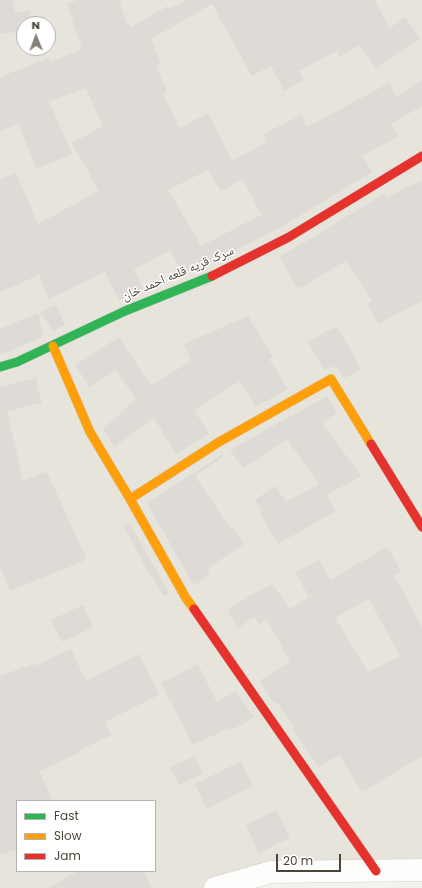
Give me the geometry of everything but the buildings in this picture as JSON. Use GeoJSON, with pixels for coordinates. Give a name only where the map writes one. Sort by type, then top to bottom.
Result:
{"type":"FeatureCollection","features":[{"type":"Feature","properties":{"kind":"street","name":"سرک قریه قلعه احمد خان"},"geometry":{"type":"LineString","coordinates":[[0,367],[17,362],[53,346],[125,311],[218,274],[288,237],[422,156]]}},
{"type":"Feature","properties":{"kind":"street"},"geometry":{"type":"LineString","coordinates":[[53,346],[90,432],[186,598],[376,871]]}},
{"type":"Feature","properties":{"kind":"street"},"geometry":{"type":"LineString","coordinates":[[130,499],[219,442],[331,379],[422,527]]}},
{"type":"Feature","properties":{"kind":"street"},"geometry":{"type":"LineString","coordinates":[[215,888],[271,872],[422,870]]}},
{"type":"Feature","properties":{"kind":"shaded area"},"geometry":{"type":"Polygon","coordinates":[[[0,0],[422,0],[422,870],[271,872],[215,888],[0,888],[0,0]]]}},
{"type":"Feature","properties":{"kind":"traffic: fast"},"geometry":{"type":"LineString","coordinates":[[0,367],[17,362],[125,311],[212,276]]}},
{"type":"Feature","properties":{"kind":"traffic: slow"},"geometry":{"type":"LineString","coordinates":[[53,346],[90,432],[186,598],[194,609]]}},
{"type":"Feature","properties":{"kind":"traffic: slow"},"geometry":{"type":"LineString","coordinates":[[130,499],[219,442],[331,379],[371,444]]}},
{"type":"Feature","properties":{"kind":"traffic: jam"},"geometry":{"type":"LineString","coordinates":[[212,276],[289,237],[422,156]]}},
{"type":"Feature","properties":{"kind":"traffic: jam"},"geometry":{"type":"LineString","coordinates":[[371,444],[422,527]]}},
{"type":"Feature","properties":{"kind":"traffic: jam"},"geometry":{"type":"LineString","coordinates":[[194,609],[376,871]]}}]}
